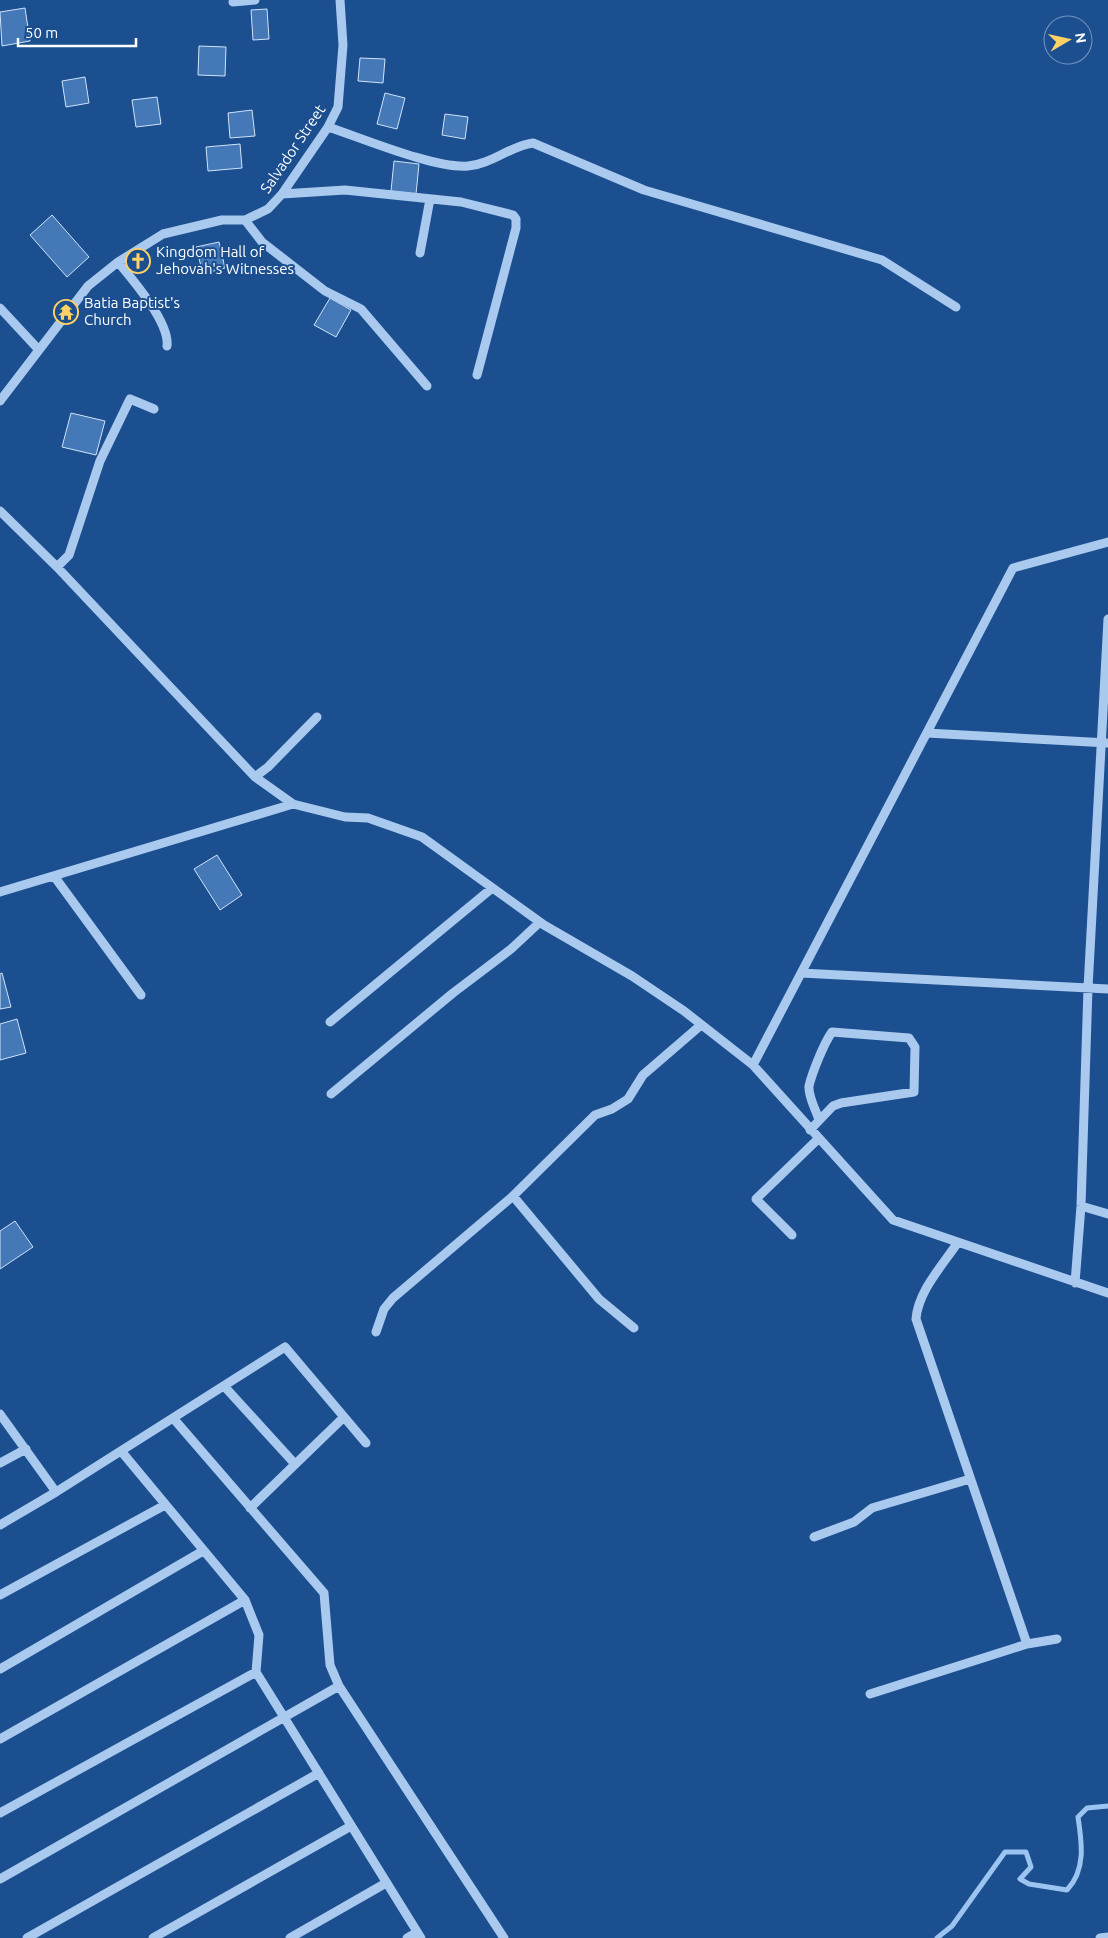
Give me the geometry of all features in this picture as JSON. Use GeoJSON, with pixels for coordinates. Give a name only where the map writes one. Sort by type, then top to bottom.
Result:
{"type":"FeatureCollection","features":[{"type":"Feature","properties":{"kind":"street"},"geometry":{"type":"LineString","coordinates":[[234,2],[255,0]]}},
{"type":"Feature","properties":{"kind":"street","name":"Salvador Street"},"geometry":{"type":"LineString","coordinates":[[0,401],[88,286],[118,262],[163,234],[222,220],[244,220],[268,209],[282,194],[328,127],[338,107],[343,45],[340,0]]}},
{"type":"Feature","properties":{"kind":"street"},"geometry":{"type":"LineString","coordinates":[[328,127],[444,165],[468,166],[489,161],[524,145],[533,143],[644,190],[882,260],[956,308]]}},
{"type":"Feature","properties":{"kind":"street"},"geometry":{"type":"LineString","coordinates":[[282,194],[345,190],[460,202],[513,215],[516,219],[477,375]]}},
{"type":"Feature","properties":{"kind":"street"},"geometry":{"type":"LineString","coordinates":[[420,253],[430,199]]}},
{"type":"Feature","properties":{"kind":"street"},"geometry":{"type":"LineString","coordinates":[[244,220],[262,242],[325,291],[361,309],[427,386]]}},
{"type":"Feature","properties":{"kind":"street"},"geometry":{"type":"LineString","coordinates":[[118,262],[150,301],[168,338],[167,346]]}},
{"type":"Feature","properties":{"kind":"street"},"geometry":{"type":"LineString","coordinates":[[0,308],[39,350]]}},
{"type":"Feature","properties":{"kind":"street"},"geometry":{"type":"LineString","coordinates":[[57,567],[69,555],[100,461],[130,399],[154,409]]}},
{"type":"Feature","properties":{"kind":"street"},"geometry":{"type":"LineString","coordinates":[[0,511],[57,567],[255,777],[293,804],[345,817],[368,818],[422,837],[540,922],[632,976],[702,1025],[753,1066],[893,1220],[1075,1284],[1108,1293]]}},
{"type":"Feature","properties":{"kind":"street"},"geometry":{"type":"LineString","coordinates":[[753,1066],[1013,568],[1108,542]]}},
{"type":"Feature","properties":{"kind":"street"},"geometry":{"type":"LineString","coordinates":[[1075,1284],[1081,1206],[1088,988],[1104,742],[1108,618]]}},
{"type":"Feature","properties":{"kind":"street"},"geometry":{"type":"LineString","coordinates":[[255,777],[268,767],[317,718]]}},
{"type":"Feature","properties":{"kind":"street"},"geometry":{"type":"LineString","coordinates":[[927,733],[1104,742]]}},
{"type":"Feature","properties":{"kind":"street"},"geometry":{"type":"LineString","coordinates":[[0,892],[293,804]]}},
{"type":"Feature","properties":{"kind":"street"},"geometry":{"type":"LineString","coordinates":[[54,876],[141,995]]}},
{"type":"Feature","properties":{"kind":"street"},"geometry":{"type":"LineString","coordinates":[[330,1022],[491,888]]}},
{"type":"Feature","properties":{"kind":"street"},"geometry":{"type":"LineString","coordinates":[[331,1094],[453,993],[511,949],[540,922]]}},
{"type":"Feature","properties":{"kind":"street"},"geometry":{"type":"LineString","coordinates":[[801,973],[1108,989]]}},
{"type":"Feature","properties":{"kind":"street"},"geometry":{"type":"LineString","coordinates":[[376,1332],[384,1309],[393,1298],[513,1196],[596,1115],[612,1109],[628,1099],[643,1075],[702,1025]]}},
{"type":"Feature","properties":{"kind":"street"},"geometry":{"type":"LineString","coordinates":[[810,1130],[820,1120],[833,1106],[840,1103],[914,1092],[915,1047],[909,1038],[832,1032],[827,1039],[810,1086],[810,1095],[820,1120]]}},
{"type":"Feature","properties":{"kind":"street"},"geometry":{"type":"LineString","coordinates":[[792,1236],[756,1199],[818,1139]]}},
{"type":"Feature","properties":{"kind":"street"},"geometry":{"type":"LineString","coordinates":[[513,1196],[599,1299],[634,1328]]}},
{"type":"Feature","properties":{"kind":"street"},"geometry":{"type":"LineString","coordinates":[[1081,1206],[1108,1214]]}},
{"type":"Feature","properties":{"kind":"street"},"geometry":{"type":"LineString","coordinates":[[958,1242],[923,1294],[916,1308],[916,1319],[1027,1644]]}},
{"type":"Feature","properties":{"kind":"street"},"geometry":{"type":"LineString","coordinates":[[0,1525],[56,1492],[285,1347],[366,1443]]}},
{"type":"Feature","properties":{"kind":"street"},"geometry":{"type":"LineString","coordinates":[[224,1386],[295,1464]]}},
{"type":"Feature","properties":{"kind":"street"},"geometry":{"type":"LineString","coordinates":[[0,1414],[56,1492]]}},
{"type":"Feature","properties":{"kind":"street"},"geometry":{"type":"LineString","coordinates":[[250,1508],[344,1417]]}},
{"type":"Feature","properties":{"kind":"street"},"geometry":{"type":"LineString","coordinates":[[173,1418],[324,1593],[330,1665],[339,1686],[504,1938]]}},
{"type":"Feature","properties":{"kind":"street"},"geometry":{"type":"LineString","coordinates":[[0,1463],[26,1449]]}},
{"type":"Feature","properties":{"kind":"street"},"geometry":{"type":"LineString","coordinates":[[121,1451],[245,1600],[259,1636],[256,1672],[419,1935],[407,1938]]}},
{"type":"Feature","properties":{"kind":"street"},"geometry":{"type":"LineString","coordinates":[[814,1537],[854,1522],[872,1508],[970,1478]]}},
{"type":"Feature","properties":{"kind":"street"},"geometry":{"type":"LineString","coordinates":[[0,1595],[165,1505]]}},
{"type":"Feature","properties":{"kind":"street"},"geometry":{"type":"LineString","coordinates":[[0,1669],[203,1551]]}},
{"type":"Feature","properties":{"kind":"street"},"geometry":{"type":"LineString","coordinates":[[0,1739],[245,1600]]}},
{"type":"Feature","properties":{"kind":"street"},"geometry":{"type":"LineString","coordinates":[[870,1694],[1027,1644],[1057,1638]]}},
{"type":"Feature","properties":{"kind":"street"},"geometry":{"type":"LineString","coordinates":[[0,1813],[256,1672]]}},
{"type":"Feature","properties":{"kind":"street"},"geometry":{"type":"LineString","coordinates":[[0,1879],[339,1686]]}},
{"type":"Feature","properties":{"kind":"street"},"geometry":{"type":"LineString","coordinates":[[28,1938],[319,1773]]}},
{"type":"Feature","properties":{"kind":"street"},"geometry":{"type":"LineString","coordinates":[[153,1938],[351,1826]]}},
{"type":"Feature","properties":{"kind":"street"},"geometry":{"type":"LineString","coordinates":[[290,1938],[386,1883]]}},
{"type":"Feature","properties":{"kind":"street"},"geometry":{"type":"LineString","coordinates":[[1100,1938],[1108,1937]]}},
{"type":"Feature","properties":{"kind":"building"},"geometry":{"type":"Polygon","coordinates":[[[25,8],[30,41],[2,46],[0,12],[25,8]]]}},
{"type":"Feature","properties":{"kind":"building"},"geometry":{"type":"Polygon","coordinates":[[[267,9],[269,39],[253,40],[251,10],[267,9]]]}},
{"type":"Feature","properties":{"kind":"building"},"geometry":{"type":"Polygon","coordinates":[[[199,46],[226,47],[225,76],[198,75],[199,46]]]}},
{"type":"Feature","properties":{"kind":"building"},"geometry":{"type":"Polygon","coordinates":[[[360,58],[385,59],[383,83],[358,81],[360,58]]]}},
{"type":"Feature","properties":{"kind":"building"},"geometry":{"type":"Polygon","coordinates":[[[85,77],[89,103],[66,107],[62,81],[85,77]]]}},
{"type":"Feature","properties":{"kind":"building"},"geometry":{"type":"Polygon","coordinates":[[[385,93],[405,98],[397,129],[377,124],[385,93]]]}},
{"type":"Feature","properties":{"kind":"building"},"geometry":{"type":"Polygon","coordinates":[[[157,97],[161,124],[136,127],[132,100],[157,97]]]}},
{"type":"Feature","properties":{"kind":"building"},"geometry":{"type":"Polygon","coordinates":[[[252,110],[255,136],[230,138],[228,113],[252,110]]]}},
{"type":"Feature","properties":{"kind":"building"},"geometry":{"type":"Polygon","coordinates":[[[445,114],[468,117],[465,139],[442,135],[445,114]]]}},
{"type":"Feature","properties":{"kind":"building"},"geometry":{"type":"Polygon","coordinates":[[[240,144],[242,168],[208,171],[206,147],[240,144]]]}},
{"type":"Feature","properties":{"kind":"building"},"geometry":{"type":"Polygon","coordinates":[[[394,161],[419,164],[416,194],[391,191],[394,161]]]}},
{"type":"Feature","properties":{"kind":"building"},"geometry":{"type":"Polygon","coordinates":[[[52,215],[89,257],[67,277],[30,235],[52,215]]]}},
{"type":"Feature","properties":{"kind":"building"},"geometry":{"type":"Polygon","coordinates":[[[219,242],[225,268],[203,274],[196,247],[219,242]]]}},
{"type":"Feature","properties":{"kind":"building"},"geometry":{"type":"Polygon","coordinates":[[[330,298],[351,310],[336,337],[314,325],[330,298]]]}},
{"type":"Feature","properties":{"kind":"building"},"geometry":{"type":"Polygon","coordinates":[[[71,413],[105,421],[96,455],[62,447],[71,413]]]}},
{"type":"Feature","properties":{"kind":"building"},"geometry":{"type":"Polygon","coordinates":[[[217,855],[242,895],[220,910],[194,869],[217,855]]]}},
{"type":"Feature","properties":{"kind":"building"},"geometry":{"type":"Polygon","coordinates":[[[2,973],[11,1007],[0,1009],[0,974],[2,973]]]}},
{"type":"Feature","properties":{"kind":"building"},"geometry":{"type":"Polygon","coordinates":[[[17,1019],[26,1053],[0,1060],[0,1024],[17,1019]]]}},
{"type":"Feature","properties":{"kind":"building"},"geometry":{"type":"Polygon","coordinates":[[[15,1221],[33,1247],[0,1269],[0,1231],[15,1221]]]}},
{"type":"Feature","properties":{"kind":"waterway"},"geometry":{"type":"LineString","coordinates":[[937,1938],[952,1926],[1005,1852],[1026,1852],[1031,1867],[1020,1879],[1029,1884],[1067,1890],[1073,1882],[1080,1865],[1081,1837],[1078,1817],[1087,1808],[1108,1806]]}},
{"type":"Feature","properties":{"kind":"place","name":"Kingdom Hall of Jehovah's Witnesses"},"geometry":{"type":"Point","coordinates":[138,261]}},
{"type":"Feature","properties":{"kind":"place","name":"Batia Baptist's Church"},"geometry":{"type":"Point","coordinates":[66,312]}}]}
